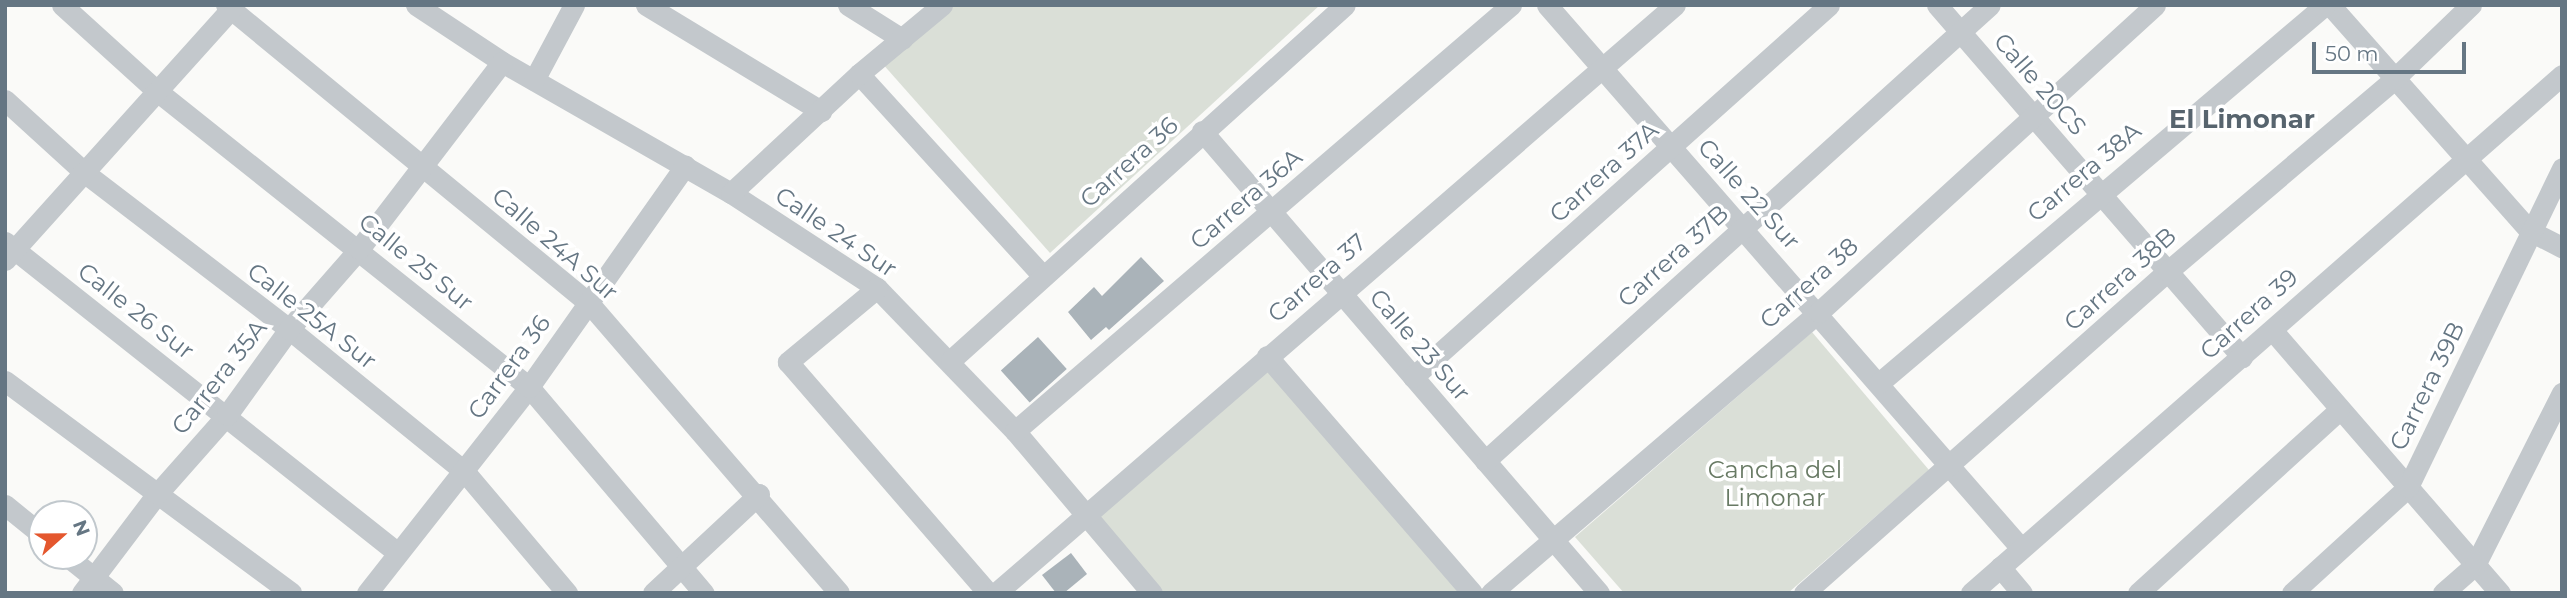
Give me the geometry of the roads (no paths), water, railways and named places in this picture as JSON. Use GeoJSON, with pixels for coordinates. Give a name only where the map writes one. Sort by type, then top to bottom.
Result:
{"type":"FeatureCollection","features":[{"type":"Feature","properties":{"kind":"street","name":"Calle 25 Sur"},"geometry":{"type":"LineString","coordinates":[[62,5],[157,92],[359,249],[529,387],[704,593]]}},
{"type":"Feature","properties":{"kind":"street","name":"Calle 24 Sur"},"geometry":{"type":"LineString","coordinates":[[416,5],[441,12],[502,62],[731,193],[877,288],[951,359],[1152,593]]}},
{"type":"Feature","properties":{"kind":"street"},"geometry":{"type":"LineString","coordinates":[[534,80],[575,5]]}},
{"type":"Feature","properties":{"kind":"street"},"geometry":{"type":"LineString","coordinates":[[646,5],[821,111]]}},
{"type":"Feature","properties":{"kind":"street"},"geometry":{"type":"LineString","coordinates":[[848,5],[902,39]]}},
{"type":"Feature","properties":{"kind":"street"},"geometry":{"type":"LineString","coordinates":[[731,193],[859,74],[942,5]]}},
{"type":"Feature","properties":{"kind":"street","name":"Carrera 36"},"geometry":{"type":"LineString","coordinates":[[951,359],[1345,5]]}},
{"type":"Feature","properties":{"kind":"street","name":"Carrera 36A"},"geometry":{"type":"LineString","coordinates":[[1015,431],[1511,5]]}},
{"type":"Feature","properties":{"kind":"street","name":"Calle 22 Sur"},"geometry":{"type":"LineString","coordinates":[[1547,5],[1819,312],[2020,547]]}},
{"type":"Feature","properties":{"kind":"street","name":"Carrera 37"},"geometry":{"type":"LineString","coordinates":[[996,593],[1675,5]]}},
{"type":"Feature","properties":{"kind":"street","name":"Carrera 37A"},"geometry":{"type":"LineString","coordinates":[[1413,377],[1829,5]]}},
{"type":"Feature","properties":{"kind":"street","name":"Calle 20CS"},"geometry":{"type":"LineString","coordinates":[[1937,5],[2242,357]]}},
{"type":"Feature","properties":{"kind":"street","name":"Carrera 37B"},"geometry":{"type":"LineString","coordinates":[[1486,461],[1990,5]]}},
{"type":"Feature","properties":{"kind":"street","name":"Carrera 38"},"geometry":{"type":"LineString","coordinates":[[1492,593],[1819,312],[2155,5]]}},
{"type":"Feature","properties":{"kind":"street"},"geometry":{"type":"LineString","coordinates":[[2328,5],[2530,231],[2562,247]]}},
{"type":"Feature","properties":{"kind":"street","name":"Carrera 38A"},"geometry":{"type":"LineString","coordinates":[[1880,383],[2099,192],[2328,5]]}},
{"type":"Feature","properties":{"kind":"street","name":"Carrera 38B"},"geometry":{"type":"LineString","coordinates":[[1804,593],[2168,271],[2394,79],[2471,5]]}},
{"type":"Feature","properties":{"kind":"street"},"geometry":{"type":"LineString","coordinates":[[8,251],[85,173],[228,7]]}},
{"type":"Feature","properties":{"kind":"street","name":"Calle 24A Sur"},"geometry":{"type":"LineString","coordinates":[[228,7],[588,302],[759,495],[839,593]]}},
{"type":"Feature","properties":{"kind":"street","name":"Carrera 35A"},"geometry":{"type":"LineString","coordinates":[[87,585],[157,494],[227,415],[289,329],[359,249],[502,62]]}},
{"type":"Feature","properties":{"kind":"street"},"geometry":{"type":"LineString","coordinates":[[859,74],[1043,276]]}},
{"type":"Feature","properties":{"kind":"street","name":"Carrera 39"},"geometry":{"type":"LineString","coordinates":[[1971,593],[2020,547],[2273,331],[2391,220],[2562,75]]}},
{"type":"Feature","properties":{"kind":"street","name":"Calle 25A Sur"},"geometry":{"type":"LineString","coordinates":[[5,100],[85,173],[289,329],[464,471],[567,593]]}},
{"type":"Feature","properties":{"kind":"street","name":"Calle 23 Sur"},"geometry":{"type":"LineString","coordinates":[[1202,131],[1599,593]]}},
{"type":"Feature","properties":{"kind":"street","name":"Carrera 36"},"geometry":{"type":"LineString","coordinates":[[367,593],[529,387],[685,166]]}},
{"type":"Feature","properties":{"kind":"street","name":"Carrera 39B"},"geometry":{"type":"LineString","coordinates":[[2292,593],[2408,487],[2562,168]]}},
{"type":"Feature","properties":{"kind":"street","name":"Calle 26 Sur"},"geometry":{"type":"LineString","coordinates":[[8,251],[227,415],[398,553]]}},
{"type":"Feature","properties":{"kind":"street"},"geometry":{"type":"LineString","coordinates":[[877,288],[788,362],[988,593]]}},
{"type":"Feature","properties":{"kind":"street"},"geometry":{"type":"LineString","coordinates":[[2273,331],[2500,593]]}},
{"type":"Feature","properties":{"kind":"street"},"geometry":{"type":"LineString","coordinates":[[1267,356],[1472,593]]}},
{"type":"Feature","properties":{"kind":"street"},"geometry":{"type":"LineString","coordinates":[[5,381],[291,593]]}},
{"type":"Feature","properties":{"kind":"street"},"geometry":{"type":"LineString","coordinates":[[2443,593],[2475,565],[2562,393]]}},
{"type":"Feature","properties":{"kind":"street"},"geometry":{"type":"LineString","coordinates":[[2138,593],[2339,410]]}},
{"type":"Feature","properties":{"kind":"street"},"geometry":{"type":"LineString","coordinates":[[653,593],[759,495]]}},
{"type":"Feature","properties":{"kind":"street"},"geometry":{"type":"LineString","coordinates":[[5,505],[28,524]]}},
{"type":"Feature","properties":{"kind":"street"},"geometry":{"type":"LineString","coordinates":[[2000,567],[2022,593]]}},
{"type":"Feature","properties":{"kind":"street"},"geometry":{"type":"LineString","coordinates":[[77,570],[87,585],[113,593]]}},
{"type":"Feature","properties":{"kind":"district","name":"El Limonar"},"geometry":{"type":"Point","coordinates":[2242,120]}},
{"type":"Feature","properties":{"kind":"park label","name":"Cancha del Limonar"},"geometry":{"type":"Point","coordinates":[1775,484]}}]}
